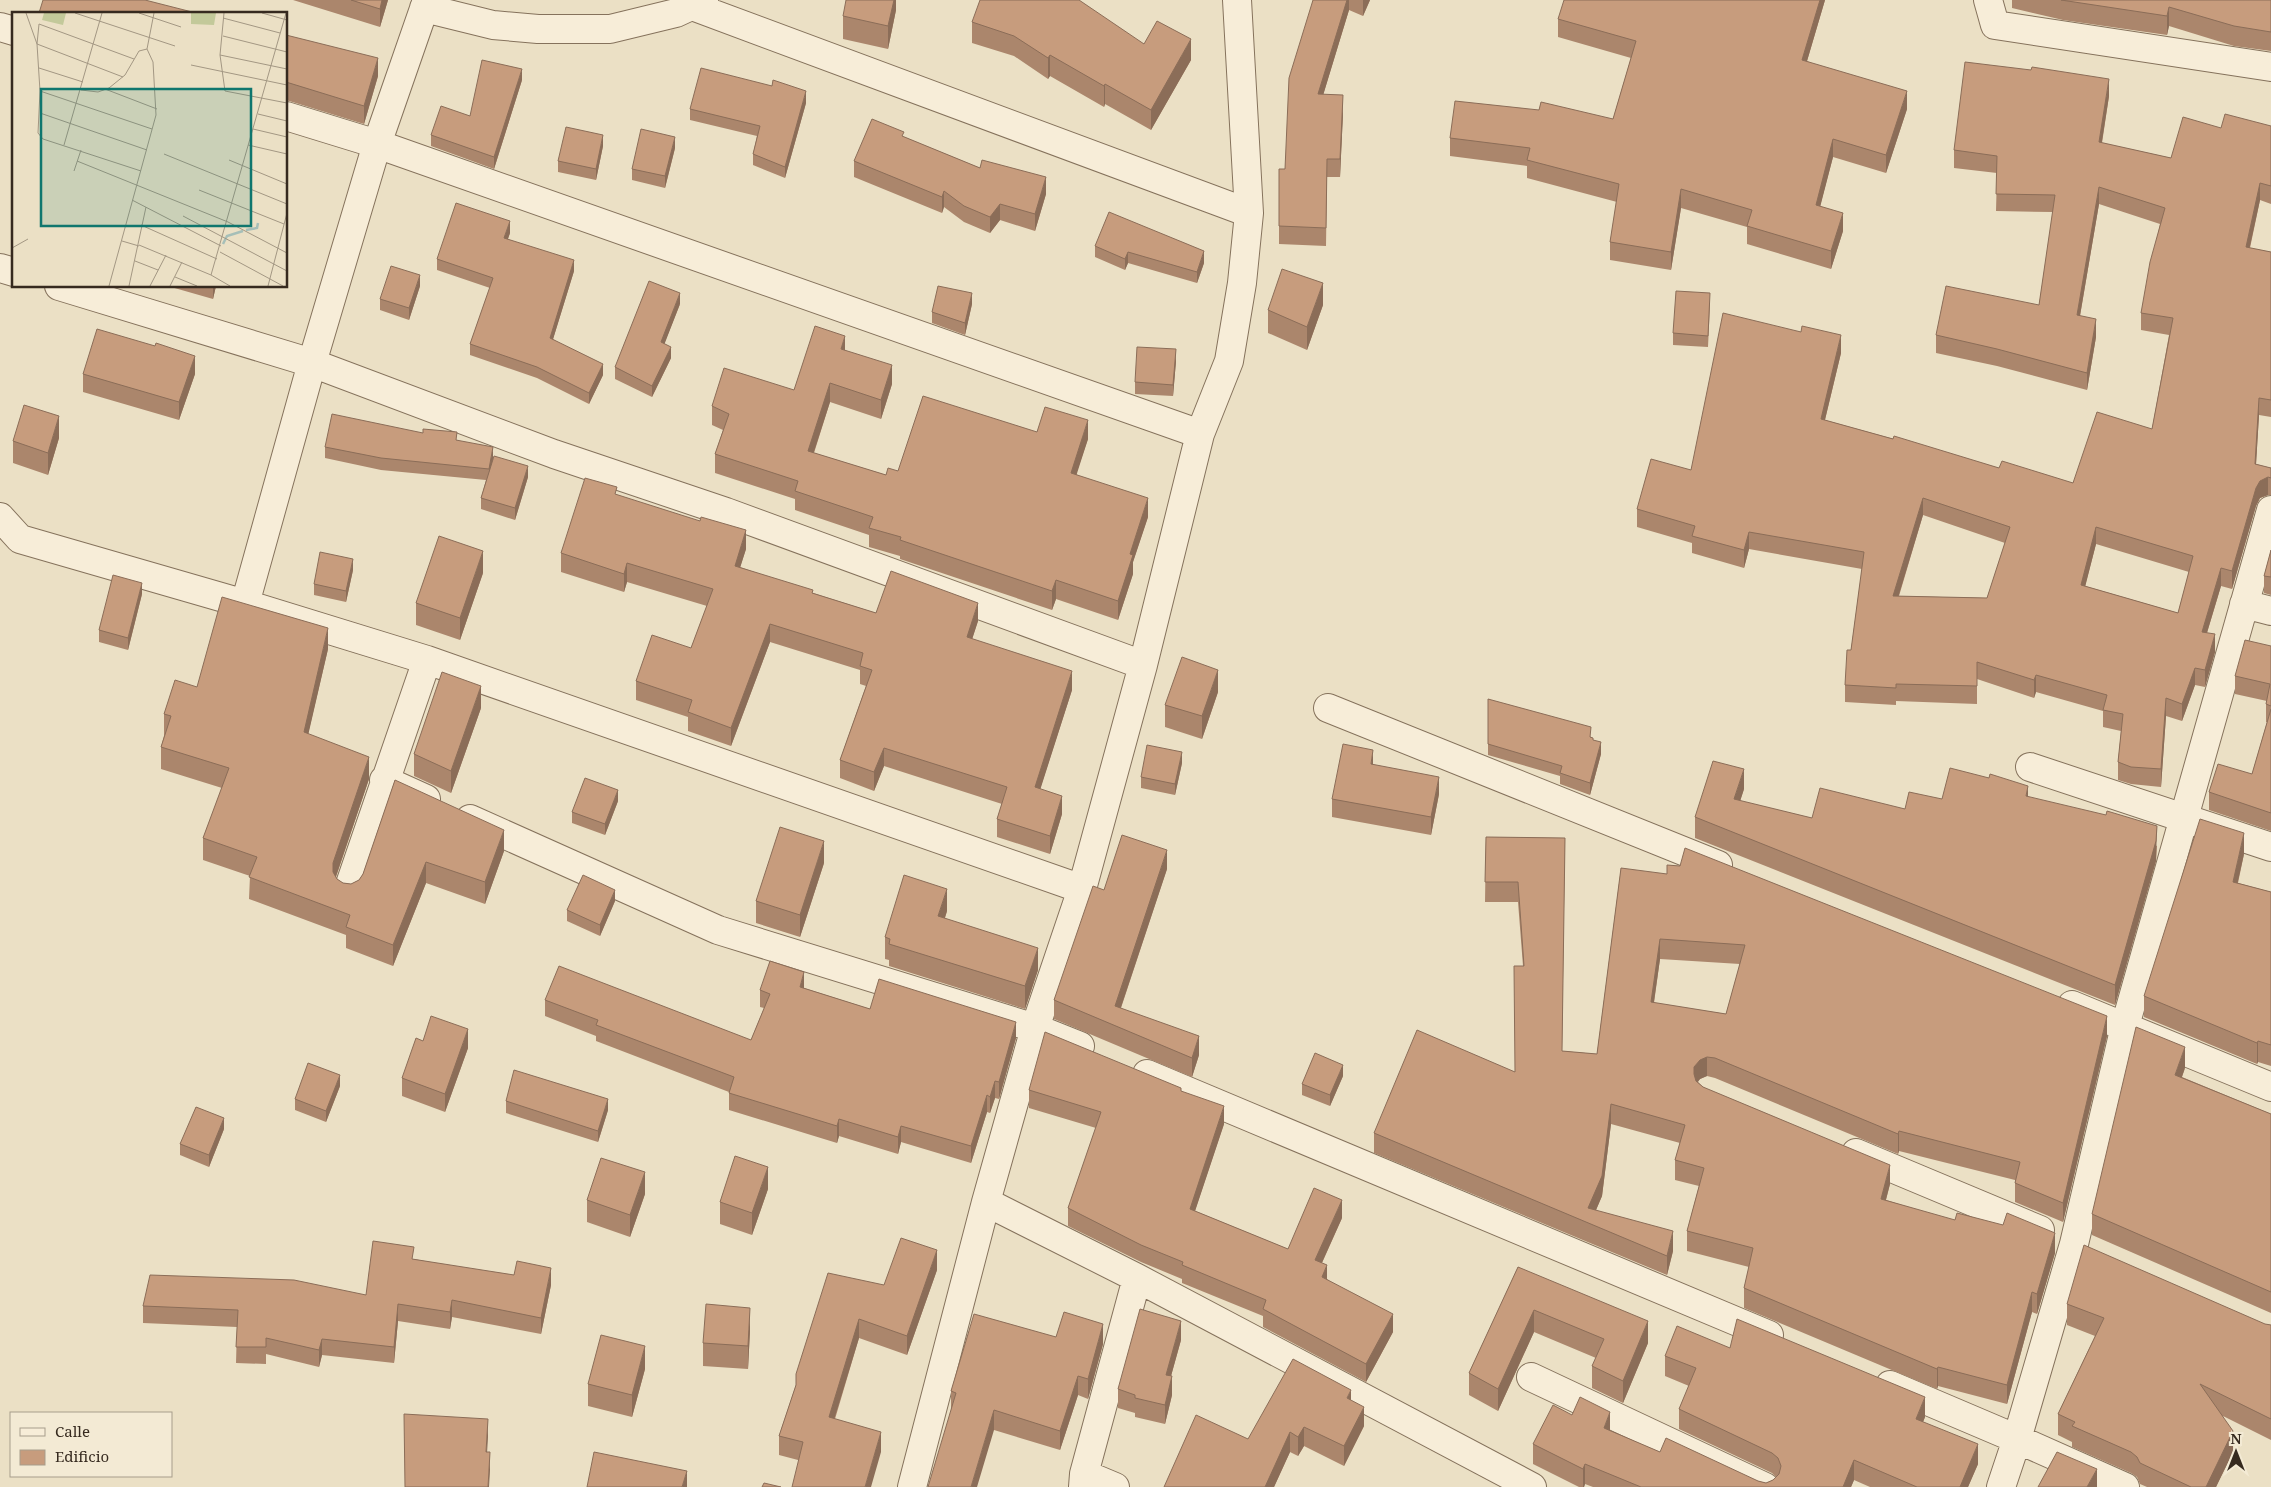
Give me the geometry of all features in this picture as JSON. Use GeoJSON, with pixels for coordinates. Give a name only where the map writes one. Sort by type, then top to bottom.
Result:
{"type":"FeatureCollection","features":[{"type":"Feature","properties":{"kind":"street"},"geometry":{"type":"LineString","coordinates":[[912,1487],[986,1202],[1035,1028],[1082,889],[1143,665],[1200,434],[1228,361],[1242,283],[1249,214],[1237,0]]}},
{"type":"Feature","properties":{"kind":"street"},"geometry":{"type":"LineString","coordinates":[[1988,0],[1995,25],[2271,67]]}},
{"type":"Feature","properties":{"kind":"street"},"geometry":{"type":"LineString","coordinates":[[245,604],[312,362],[377,144],[426,4],[493,25],[538,29],[610,29],[676,13],[698,3],[1249,214]]}},
{"type":"Feature","properties":{"kind":"street"},"geometry":{"type":"LineString","coordinates":[[288,117],[377,144],[1200,434]]}},
{"type":"Feature","properties":{"kind":"street"},"geometry":{"type":"LineString","coordinates":[[67,288],[312,362],[554,454],[726,512],[1143,665]]}},
{"type":"Feature","properties":{"kind":"street"},"geometry":{"type":"LineString","coordinates":[[2001,1487],[2074,1244],[2125,1026],[2271,510]]}},
{"type":"Feature","properties":{"kind":"street"},"geometry":{"type":"LineString","coordinates":[[0,517],[20,539],[245,604],[427,660],[1082,889]]}},
{"type":"Feature","properties":{"kind":"street"},"geometry":{"type":"LineString","coordinates":[[2244,604],[2271,611]]}},
{"type":"Feature","properties":{"kind":"street"},"geometry":{"type":"LineString","coordinates":[[348,890],[384,780],[427,660]]}},
{"type":"Feature","properties":{"kind":"street"},"geometry":{"type":"LineString","coordinates":[[1328,708],[1745,876]]}},
{"type":"Feature","properties":{"kind":"street"},"geometry":{"type":"LineString","coordinates":[[2030,767],[2271,847]]}},
{"type":"Feature","properties":{"kind":"street"},"geometry":{"type":"LineString","coordinates":[[384,780],[718,930],[1035,1028],[1100,1054]]}},
{"type":"Feature","properties":{"kind":"street"},"geometry":{"type":"LineString","coordinates":[[2051,996],[2271,1087]]}},
{"type":"Feature","properties":{"kind":"street"},"geometry":{"type":"LineString","coordinates":[[1127,1066],[1788,1342]]}},
{"type":"Feature","properties":{"kind":"street"},"geometry":{"type":"LineString","coordinates":[[1837,1145],[2101,1256]]}},
{"type":"Feature","properties":{"kind":"street"},"geometry":{"type":"LineString","coordinates":[[986,1202],[1137,1278],[1532,1487]]}},
{"type":"Feature","properties":{"kind":"street"},"geometry":{"type":"LineString","coordinates":[[1115,1487],[1084,1480],[1137,1278]]}},
{"type":"Feature","properties":{"kind":"street"},"geometry":{"type":"LineString","coordinates":[[1531,1376],[1765,1487]]}},
{"type":"Feature","properties":{"kind":"street"},"geometry":{"type":"LineString","coordinates":[[1870,1377],[2017,1438],[2125,1487]]}},
{"type":"Feature","properties":{"kind":"building"},"geometry":{"type":"Polygon","coordinates":[[[43,0],[145,0],[192,12],[39,12],[43,0]]]}},
{"type":"Feature","properties":{"kind":"building"},"geometry":{"type":"Polygon","coordinates":[[[351,0],[382,0],[380,9],[351,0]]]}},
{"type":"Feature","properties":{"kind":"building"},"geometry":{"type":"Polygon","coordinates":[[[846,0],[894,0],[888,26],[843,16],[846,0]]]}},
{"type":"Feature","properties":{"kind":"building"},"geometry":{"type":"Polygon","coordinates":[[[980,0],[1079,0],[1144,44],[1157,21],[1191,39],[1151,110],[1050,55],[1048,58],[1014,36],[972,22],[980,0]]]}},
{"type":"Feature","properties":{"kind":"building"},"geometry":{"type":"Polygon","coordinates":[[[1313,0],[1347,0],[1318,94],[1343,95],[1340,159],[1327,159],[1326,228],[1279,226],[1279,169],[1285,169],[1289,78],[1313,0]]]}},
{"type":"Feature","properties":{"kind":"building"},"geometry":{"type":"Polygon","coordinates":[[[1564,0],[1820,0],[1802,60],[1907,91],[1886,155],[1833,139],[1816,205],[1843,213],[1831,251],[1747,226],[1752,210],[1681,189],[1671,252],[1610,242],[1619,184],[1527,160],[1530,148],[1450,138],[1455,101],[1539,110],[1541,102],[1613,119],[1636,41],[1558,19],[1564,0]]]}},
{"type":"Feature","properties":{"kind":"building"},"geometry":{"type":"Polygon","coordinates":[[[2061,0],[2271,0],[2271,32],[2234,26],[2169,7],[2167,16],[2061,0]]]}},
{"type":"Feature","properties":{"kind":"building"},"geometry":{"type":"Polygon","coordinates":[[[288,36],[378,58],[364,106],[288,83],[288,36]]]}},
{"type":"Feature","properties":{"kind":"building"},"geometry":{"type":"Polygon","coordinates":[[[482,60],[522,69],[494,157],[431,135],[441,106],[470,116],[482,60]]]}},
{"type":"Feature","properties":{"kind":"building"},"geometry":{"type":"Polygon","coordinates":[[[1965,62],[2031,70],[2032,67],[2109,79],[2099,142],[2171,158],[2183,117],[2221,128],[2225,114],[2271,126],[2271,186],[2260,183],[2246,247],[2271,252],[2271,400],[2259,398],[2255,464],[2271,468],[2271,478],[2268,477],[2260,481],[2256,488],[2232,571],[2221,568],[2202,632],[2215,634],[2205,670],[2195,668],[2182,704],[2166,698],[2161,769],[2131,767],[2118,762],[2123,714],[2103,710],[2107,695],[2036,675],[2034,680],[1977,662],[1977,686],[1896,684],[1896,688],[1845,685],[1847,650],[1851,650],[1864,552],[1749,532],[1744,550],[1692,536],[1695,526],[1637,509],[1651,459],[1691,470],[1723,313],[1801,332],[1802,326],[1841,335],[1821,419],[1893,439],[1894,436],[1999,468],[2002,461],[2073,483],[2097,412],[2152,429],[2173,318],[2141,313],[2150,262],[2165,208],[2099,187],[2077,315],[2096,319],[2087,373],[1936,335],[1946,286],[2039,305],[2055,195],[1996,194],[1997,156],[1954,150],[1965,62]],[[1923,498],[1893,596],[1987,598],[2010,527],[1923,498]],[[2096,527],[2081,585],[2178,613],[2193,556],[2096,527]]]}},
{"type":"Feature","properties":{"kind":"building"},"geometry":{"type":"Polygon","coordinates":[[[701,68],[772,86],[773,80],[806,91],[785,167],[753,154],[760,126],[690,109],[701,68]]]}},
{"type":"Feature","properties":{"kind":"building"},"geometry":{"type":"Polygon","coordinates":[[[872,119],[904,132],[902,136],[980,168],[982,160],[1046,177],[1035,214],[1000,204],[990,217],[964,206],[944,191],[942,197],[854,161],[872,119]]]}},
{"type":"Feature","properties":{"kind":"building"},"geometry":{"type":"Polygon","coordinates":[[[566,127],[603,135],[596,169],[558,161],[566,127]]]}},
{"type":"Feature","properties":{"kind":"building"},"geometry":{"type":"Polygon","coordinates":[[[641,129],[675,137],[665,176],[632,169],[641,129]]]}},
{"type":"Feature","properties":{"kind":"building"},"geometry":{"type":"Polygon","coordinates":[[[456,203],[510,221],[504,238],[574,260],[550,338],[603,364],[589,393],[537,367],[470,344],[493,278],[437,259],[456,203]]]}},
{"type":"Feature","properties":{"kind":"building"},"geometry":{"type":"Polygon","coordinates":[[[1109,212],[1204,251],[1197,272],[1128,252],[1125,259],[1095,246],[1109,212]]]}},
{"type":"Feature","properties":{"kind":"building"},"geometry":{"type":"Polygon","coordinates":[[[391,266],[420,275],[409,308],[380,299],[391,266]]]}},
{"type":"Feature","properties":{"kind":"building"},"geometry":{"type":"Polygon","coordinates":[[[1282,269],[1323,283],[1307,327],[1268,310],[1282,269]]]}},
{"type":"Feature","properties":{"kind":"building"},"geometry":{"type":"Polygon","coordinates":[[[649,281],[680,293],[661,342],[671,347],[652,386],[615,367],[649,281]]]}},
{"type":"Feature","properties":{"kind":"building"},"geometry":{"type":"Polygon","coordinates":[[[938,286],[972,293],[965,323],[932,312],[938,286]]]}},
{"type":"Feature","properties":{"kind":"building"},"geometry":{"type":"Polygon","coordinates":[[[1676,291],[1710,293],[1708,336],[1673,333],[1676,291]]]}},
{"type":"Feature","properties":{"kind":"building"},"geometry":{"type":"Polygon","coordinates":[[[815,326],[845,336],[841,349],[892,365],[881,400],[830,383],[808,451],[886,475],[888,468],[898,471],[923,396],[1037,432],[1045,407],[1088,420],[1071,473],[1148,498],[1130,554],[1133,555],[1118,601],[1056,580],[1052,591],[900,540],[901,537],[869,528],[873,517],[795,491],[798,481],[715,454],[729,414],[712,406],[724,368],[794,390],[815,326]]]}},
{"type":"Feature","properties":{"kind":"building"},"geometry":{"type":"Polygon","coordinates":[[[97,329],[155,346],[156,343],[195,356],[179,402],[83,374],[97,329]]]}},
{"type":"Feature","properties":{"kind":"building"},"geometry":{"type":"Polygon","coordinates":[[[1137,347],[1176,349],[1173,385],[1135,382],[1137,347]]]}},
{"type":"Feature","properties":{"kind":"building"},"geometry":{"type":"Polygon","coordinates":[[[24,405],[59,416],[48,453],[13,441],[24,405]]]}},
{"type":"Feature","properties":{"kind":"building"},"geometry":{"type":"Polygon","coordinates":[[[332,414],[423,433],[423,429],[457,432],[456,440],[493,447],[489,469],[381,458],[325,447],[332,414]]]}},
{"type":"Feature","properties":{"kind":"building"},"geometry":{"type":"Polygon","coordinates":[[[494,456],[528,466],[515,508],[481,498],[494,456]]]}},
{"type":"Feature","properties":{"kind":"building"},"geometry":{"type":"Polygon","coordinates":[[[585,478],[617,487],[615,494],[700,521],[701,517],[746,530],[735,566],[813,590],[812,593],[876,613],[891,571],[978,603],[967,637],[1072,671],[1035,787],[1062,796],[1050,836],[997,819],[1007,787],[884,748],[874,772],[840,760],[872,670],[860,666],[863,653],[770,624],[731,728],[688,712],[692,700],[636,681],[652,635],[691,648],[713,589],[627,563],[624,574],[561,553],[585,478]]]}},
{"type":"Feature","properties":{"kind":"building"},"geometry":{"type":"Polygon","coordinates":[[[439,536],[483,551],[460,618],[416,603],[439,536]]]}},
{"type":"Feature","properties":{"kind":"building"},"geometry":{"type":"Polygon","coordinates":[[[2271,550],[2271,577],[2264,576],[2271,550]]]}},
{"type":"Feature","properties":{"kind":"building"},"geometry":{"type":"Polygon","coordinates":[[[320,552],[353,559],[346,591],[314,584],[320,552]]]}},
{"type":"Feature","properties":{"kind":"building"},"geometry":{"type":"Polygon","coordinates":[[[113,575],[142,583],[128,638],[99,630],[113,575]]]}},
{"type":"Feature","properties":{"kind":"building"},"geometry":{"type":"Polygon","coordinates":[[[222,597],[328,628],[304,732],[369,757],[333,863],[333,872],[337,879],[343,883],[351,884],[359,880],[363,874],[395,780],[504,830],[485,882],[426,862],[393,945],[346,927],[350,915],[249,877],[257,857],[203,838],[229,768],[161,747],[171,716],[164,714],[175,680],[197,687],[222,597]]]}},
{"type":"Feature","properties":{"kind":"building"},"geometry":{"type":"Polygon","coordinates":[[[2245,640],[2271,646],[2271,706],[2266,704],[2270,684],[2235,676],[2245,640]]]}},
{"type":"Feature","properties":{"kind":"building"},"geometry":{"type":"Polygon","coordinates":[[[1182,657],[1218,670],[1202,716],[1165,705],[1182,657]]]}},
{"type":"Feature","properties":{"kind":"building"},"geometry":{"type":"Polygon","coordinates":[[[442,672],[481,686],[451,771],[414,754],[442,672]]]}},
{"type":"Feature","properties":{"kind":"building"},"geometry":{"type":"Polygon","coordinates":[[[1488,699],[1591,727],[1590,737],[1601,742],[1590,783],[1560,773],[1562,766],[1488,744],[1488,699]]]}},
{"type":"Feature","properties":{"kind":"building"},"geometry":{"type":"Polygon","coordinates":[[[2271,709],[2271,813],[2209,792],[2218,764],[2252,774],[2271,709]]]}},
{"type":"Feature","properties":{"kind":"building"},"geometry":{"type":"Polygon","coordinates":[[[1343,744],[1373,750],[1371,764],[1439,777],[1431,817],[1332,799],[1343,744]]]}},
{"type":"Feature","properties":{"kind":"building"},"geometry":{"type":"Polygon","coordinates":[[[1147,745],[1182,752],[1175,784],[1141,777],[1147,745]]]}},
{"type":"Feature","properties":{"kind":"building"},"geometry":{"type":"Polygon","coordinates":[[[1713,761],[1744,769],[1734,799],[1812,818],[1820,788],[1905,809],[1909,792],[1942,799],[1950,768],[1989,778],[1990,774],[2028,786],[2026,796],[2106,815],[2107,811],[2157,826],[2156,841],[2115,985],[1695,817],[1713,761]]]}},
{"type":"Feature","properties":{"kind":"building"},"geometry":{"type":"Polygon","coordinates":[[[585,778],[618,790],[605,824],[572,812],[585,778]]]}},
{"type":"Feature","properties":{"kind":"building"},"geometry":{"type":"Polygon","coordinates":[[[2200,819],[2244,833],[2233,882],[2271,892],[2271,1045],[2258,1041],[2257,1043],[2144,996],[2200,819]]]}},
{"type":"Feature","properties":{"kind":"building"},"geometry":{"type":"Polygon","coordinates":[[[780,827],[824,841],[800,915],[756,901],[780,827]]]}},
{"type":"Feature","properties":{"kind":"building"},"geometry":{"type":"Polygon","coordinates":[[[1122,835],[1167,850],[1115,1006],[1199,1036],[1192,1058],[1054,1000],[1093,886],[1104,890],[1122,835]]]}},
{"type":"Feature","properties":{"kind":"building"},"geometry":{"type":"Polygon","coordinates":[[[1486,837],[1565,838],[1562,1051],[1597,1054],[1621,868],[1667,874],[1667,865],[1680,866],[1685,848],[2107,1016],[2063,1203],[2015,1183],[2020,1162],[1899,1131],[1898,1134],[1715,1058],[1707,1057],[1700,1060],[1694,1067],[1696,1081],[1703,1087],[1890,1165],[1881,1199],[1955,1220],[1957,1213],[2003,1225],[2007,1213],[2055,1233],[2037,1294],[2032,1292],[2007,1385],[1938,1367],[1937,1369],[1744,1288],[1753,1248],[1687,1231],[1704,1168],[1675,1160],[1685,1125],[1611,1104],[1602,1176],[1588,1208],[1673,1231],[1667,1256],[1374,1133],[1417,1030],[1515,1072],[1514,966],[1524,966],[1518,882],[1485,882],[1486,837]],[[1660,939],[1651,1002],[1726,1014],[1745,945],[1660,939]]]}},
{"type":"Feature","properties":{"kind":"building"},"geometry":{"type":"Polygon","coordinates":[[[583,875],[615,890],[600,925],[567,910],[583,875]]]}},
{"type":"Feature","properties":{"kind":"building"},"geometry":{"type":"Polygon","coordinates":[[[904,875],[947,889],[938,916],[1038,948],[1025,986],[889,944],[890,939],[885,937],[904,875]]]}},
{"type":"Feature","properties":{"kind":"building"},"geometry":{"type":"Polygon","coordinates":[[[770,961],[804,972],[800,987],[870,1009],[879,979],[1016,1022],[999,1082],[995,1081],[990,1097],[987,1095],[971,1146],[901,1126],[898,1137],[839,1119],[837,1126],[729,1093],[734,1077],[596,1025],[598,1020],[545,1000],[559,966],[751,1040],[770,994],[760,990],[770,961]]]}},
{"type":"Feature","properties":{"kind":"building"},"geometry":{"type":"Polygon","coordinates":[[[431,1016],[468,1029],[445,1094],[402,1078],[416,1038],[423,1041],[431,1016]]]}},
{"type":"Feature","properties":{"kind":"building"},"geometry":{"type":"Polygon","coordinates":[[[2136,1027],[2185,1047],[2175,1075],[2271,1114],[2271,1292],[2092,1214],[2136,1027]]]}},
{"type":"Feature","properties":{"kind":"building"},"geometry":{"type":"Polygon","coordinates":[[[1045,1032],[1181,1088],[1181,1091],[1224,1106],[1190,1209],[1288,1249],[1314,1188],[1342,1200],[1315,1260],[1327,1265],[1322,1277],[1393,1314],[1366,1364],[1263,1309],[1266,1300],[1182,1265],[1183,1262],[1141,1245],[1068,1208],[1101,1112],[1029,1090],[1045,1032]]]}},
{"type":"Feature","properties":{"kind":"building"},"geometry":{"type":"Polygon","coordinates":[[[1315,1053],[1343,1065],[1330,1095],[1302,1084],[1315,1053]]]}},
{"type":"Feature","properties":{"kind":"building"},"geometry":{"type":"Polygon","coordinates":[[[308,1063],[340,1075],[326,1111],[295,1099],[308,1063]]]}},
{"type":"Feature","properties":{"kind":"building"},"geometry":{"type":"Polygon","coordinates":[[[514,1070],[608,1099],[598,1131],[506,1101],[514,1070]]]}},
{"type":"Feature","properties":{"kind":"building"},"geometry":{"type":"Polygon","coordinates":[[[196,1107],[224,1118],[209,1155],[180,1144],[196,1107]]]}},
{"type":"Feature","properties":{"kind":"building"},"geometry":{"type":"Polygon","coordinates":[[[735,1156],[768,1167],[752,1213],[720,1202],[735,1156]]]}},
{"type":"Feature","properties":{"kind":"building"},"geometry":{"type":"Polygon","coordinates":[[[601,1158],[645,1172],[630,1215],[587,1200],[601,1158]]]}},
{"type":"Feature","properties":{"kind":"building"},"geometry":{"type":"Polygon","coordinates":[[[901,1238],[937,1250],[907,1336],[859,1319],[829,1417],[881,1432],[865,1487],[792,1487],[803,1442],[779,1436],[796,1385],[796,1374],[828,1273],[884,1285],[901,1238]]]}},
{"type":"Feature","properties":{"kind":"building"},"geometry":{"type":"Polygon","coordinates":[[[373,1241],[414,1247],[412,1259],[514,1275],[517,1261],[551,1268],[541,1318],[452,1300],[450,1312],[398,1304],[394,1347],[322,1339],[319,1350],[266,1338],[266,1347],[236,1347],[238,1310],[143,1306],[150,1275],[294,1280],[366,1295],[373,1241]]]}},
{"type":"Feature","properties":{"kind":"building"},"geometry":{"type":"Polygon","coordinates":[[[2084,1245],[2271,1325],[2271,1419],[2200,1384],[2233,1431],[2206,1487],[2191,1487],[2140,1463],[2131,1452],[2072,1426],[2075,1422],[2058,1414],[2104,1318],[2067,1304],[2084,1245]]]}},
{"type":"Feature","properties":{"kind":"building"},"geometry":{"type":"Polygon","coordinates":[[[1518,1267],[1648,1321],[1623,1381],[1592,1366],[1604,1339],[1534,1310],[1498,1389],[1469,1373],[1518,1267]]]}},
{"type":"Feature","properties":{"kind":"building"},"geometry":{"type":"Polygon","coordinates":[[[706,1304],[750,1308],[748,1346],[703,1343],[706,1304]]]}},
{"type":"Feature","properties":{"kind":"building"},"geometry":{"type":"Polygon","coordinates":[[[1140,1309],[1181,1321],[1166,1375],[1172,1376],[1165,1405],[1135,1398],[1135,1395],[1118,1389],[1140,1309]]]}},
{"type":"Feature","properties":{"kind":"building"},"geometry":{"type":"Polygon","coordinates":[[[1064,1312],[1103,1324],[1088,1379],[1078,1376],[1060,1431],[994,1410],[971,1487],[928,1487],[956,1393],[951,1391],[974,1314],[1056,1337],[1064,1312]]]}},
{"type":"Feature","properties":{"kind":"building"},"geometry":{"type":"Polygon","coordinates":[[[1737,1319],[1925,1397],[1916,1419],[1978,1444],[1960,1487],[1917,1487],[1854,1460],[1843,1487],[1641,1487],[1585,1464],[1583,1469],[1533,1444],[1553,1405],[1572,1415],[1580,1397],[1610,1412],[1604,1428],[1660,1452],[1666,1438],[1758,1481],[1766,1483],[1773,1480],[1779,1474],[1781,1466],[1778,1458],[1772,1453],[1679,1409],[1696,1368],[1665,1356],[1677,1326],[1730,1348],[1737,1319]]]}},
{"type":"Feature","properties":{"kind":"building"},"geometry":{"type":"Polygon","coordinates":[[[601,1335],[645,1346],[632,1395],[588,1384],[601,1335]]]}},
{"type":"Feature","properties":{"kind":"building"},"geometry":{"type":"Polygon","coordinates":[[[1293,1359],[1351,1390],[1347,1398],[1364,1407],[1344,1446],[1304,1427],[1298,1437],[1290,1432],[1265,1487],[1164,1487],[1196,1415],[1248,1439],[1293,1359]]]}},
{"type":"Feature","properties":{"kind":"building"},"geometry":{"type":"Polygon","coordinates":[[[404,1414],[488,1419],[486,1452],[490,1452],[488,1487],[405,1487],[404,1414]]]}},
{"type":"Feature","properties":{"kind":"building"},"geometry":{"type":"Polygon","coordinates":[[[594,1452],[687,1471],[682,1487],[587,1487],[594,1452]]]}},
{"type":"Feature","properties":{"kind":"building"},"geometry":{"type":"Polygon","coordinates":[[[2057,1452],[2097,1469],[2087,1487],[2038,1487],[2057,1452]]]}},
{"type":"Feature","properties":{"kind":"building"},"geometry":{"type":"Polygon","coordinates":[[[764,1483],[781,1487],[762,1487],[764,1483]]]}}]}
